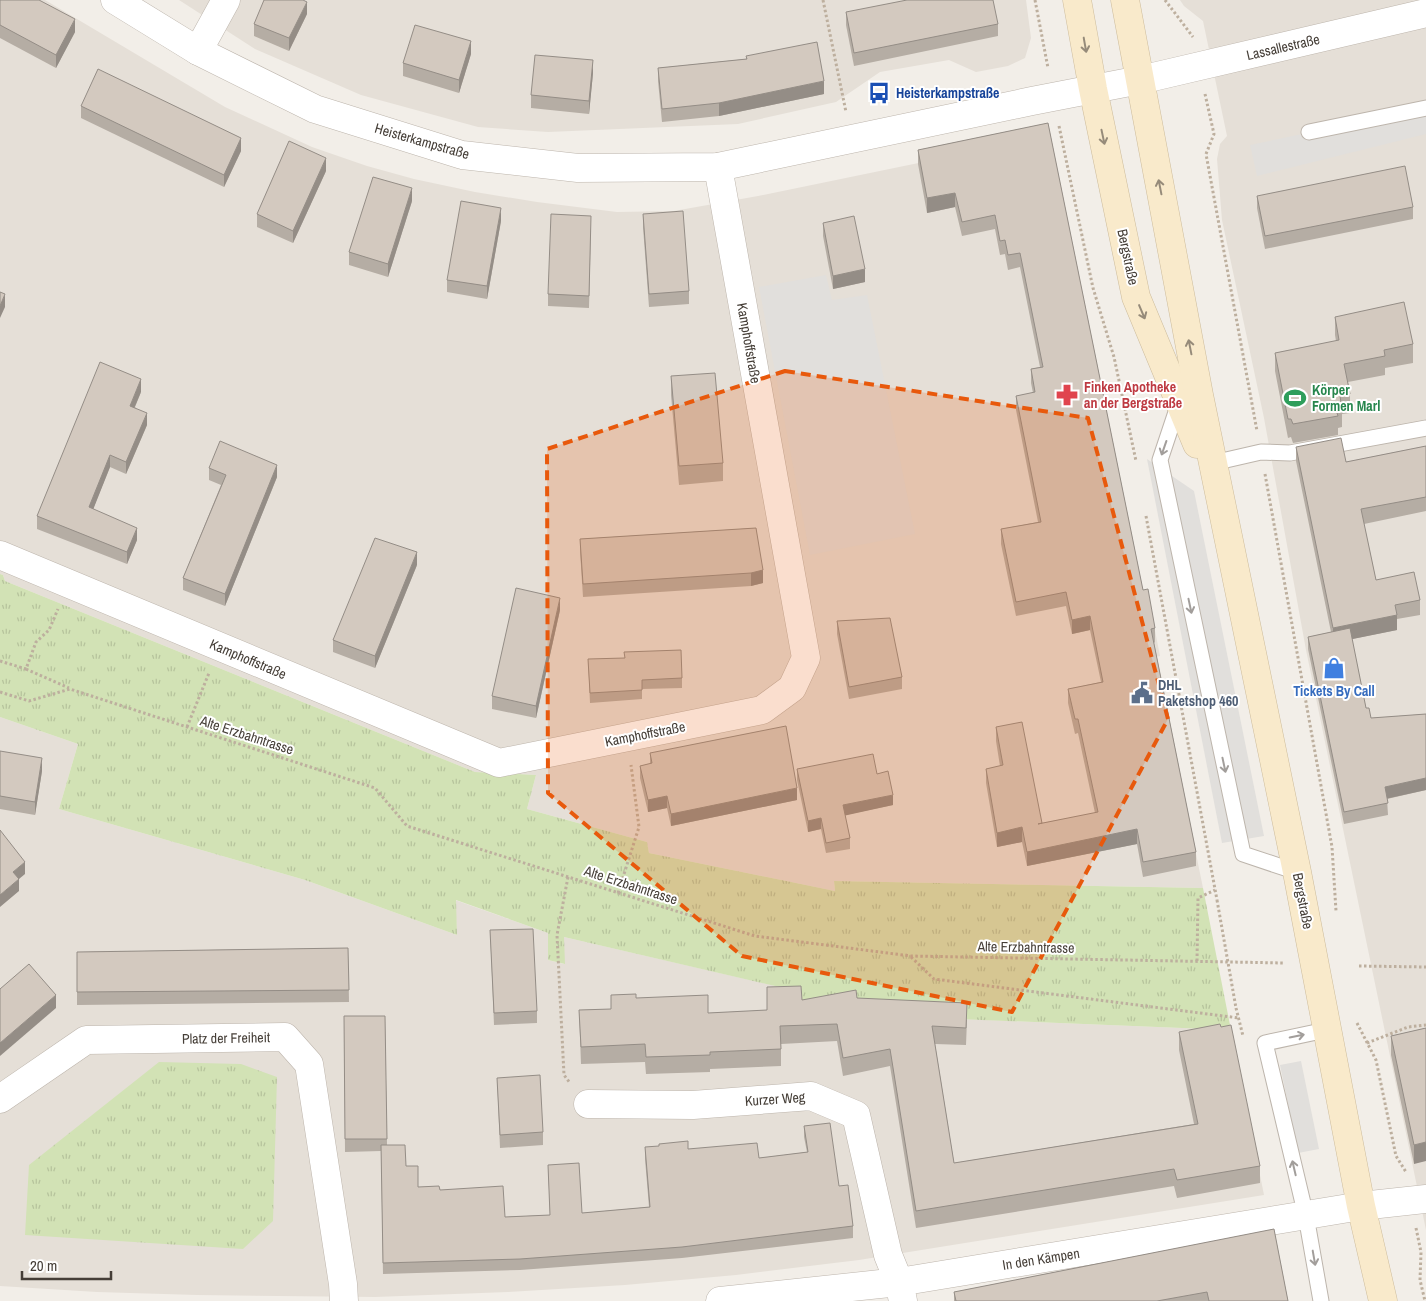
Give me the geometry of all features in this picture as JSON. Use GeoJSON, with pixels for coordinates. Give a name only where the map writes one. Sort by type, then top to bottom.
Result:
{"type":"FeatureCollection","features":[{"type":"Feature","properties":{"kind":"main road","name":"Bergstraße"},"geometry":{"type":"LineString","coordinates":[[1077,0],[1093,89],[1136,297],[1221,501]]}},
{"type":"Feature","properties":{"kind":"main road","name":"Bergstraße"},"geometry":{"type":"LineString","coordinates":[[1125,0],[1213,463],[1297,872],[1361,1206],[1383,1301]]}},
{"type":"Feature","properties":{"kind":"street","name":"Heisterkampstraße"},"geometry":{"type":"LineString","coordinates":[[115,0],[198,51],[315,109],[462,155],[578,168],[718,167],[1053,96],[1140,80]]}},
{"type":"Feature","properties":{"kind":"street"},"geometry":{"type":"LineString","coordinates":[[198,51],[226,0]]}},
{"type":"Feature","properties":{"kind":"street","name":"Lassallestraße"},"geometry":{"type":"LineString","coordinates":[[1140,80],[1426,14]]}},
{"type":"Feature","properties":{"kind":"street","name":"Kamphoffstraße"},"geometry":{"type":"LineString","coordinates":[[0,556],[499,763],[762,710],[792,688],[806,658],[718,167]]}},
{"type":"Feature","properties":{"kind":"street","name":"Platz der Freiheit"},"geometry":{"type":"LineString","coordinates":[[0,1099],[86,1040],[285,1037],[309,1064],[344,1301]]}},
{"type":"Feature","properties":{"kind":"street","name":"Kurzer Weg"},"geometry":{"type":"LineString","coordinates":[[588,1104],[693,1105],[810,1096],[856,1115],[888,1255],[901,1291]]}},
{"type":"Feature","properties":{"kind":"street","name":"In den Kämpen"},"geometry":{"type":"LineString","coordinates":[[720,1301],[901,1291],[1361,1206],[1418,1200]]}},
{"type":"Feature","properties":{"kind":"lane"},"geometry":{"type":"LineString","coordinates":[[1309,132],[1426,108]]}},
{"type":"Feature","properties":{"kind":"lane"},"geometry":{"type":"LineString","coordinates":[[1180,401],[1160,460],[1243,854],[1297,872]]}},
{"type":"Feature","properties":{"kind":"lane"},"geometry":{"type":"LineString","coordinates":[[1213,463],[1261,452],[1290,453],[1426,428]]}},
{"type":"Feature","properties":{"kind":"lane"},"geometry":{"type":"LineString","coordinates":[[1321,1301],[1306,1216],[1265,1043],[1326,1030]]}},
{"type":"Feature","properties":{"kind":"path"},"geometry":{"type":"LineString","coordinates":[[823,0],[851,139]]}},
{"type":"Feature","properties":{"kind":"path"},"geometry":{"type":"LineString","coordinates":[[1035,0],[1093,288],[1114,358],[1136,462]]}},
{"type":"Feature","properties":{"kind":"path"},"geometry":{"type":"LineString","coordinates":[[1165,0],[1193,37],[1214,134],[1206,154],[1332,846],[1337,919]]}},
{"type":"Feature","properties":{"kind":"path"},"geometry":{"type":"LineString","coordinates":[[1145,510],[1236,1008]]}},
{"type":"Feature","properties":{"kind":"path"},"geometry":{"type":"LineString","coordinates":[[26,670],[36,642],[49,630],[68,584]]}},
{"type":"Feature","properties":{"kind":"path"},"geometry":{"type":"LineString","coordinates":[[187,727],[220,647]]}},
{"type":"Feature","properties":{"kind":"path","name":"Alte Erzbahntrasse"},"geometry":{"type":"LineString","coordinates":[[0,661],[70,689],[375,788],[407,826],[755,936],[911,956],[1286,963]]}},
{"type":"Feature","properties":{"kind":"path"},"geometry":{"type":"LineString","coordinates":[[0,692],[29,701],[70,689]]}},
{"type":"Feature","properties":{"kind":"path"},"geometry":{"type":"LineString","coordinates":[[618,893],[639,827],[627,737]]}},
{"type":"Feature","properties":{"kind":"path"},"geometry":{"type":"LineString","coordinates":[[568,877],[557,935],[564,1075],[588,1104]]}},
{"type":"Feature","properties":{"kind":"path"},"geometry":{"type":"LineString","coordinates":[[1198,961],[1198,898],[1215,890]]}},
{"type":"Feature","properties":{"kind":"path"},"geometry":{"type":"LineString","coordinates":[[911,956],[934,979],[1239,1018]]}},
{"type":"Feature","properties":{"kind":"path"},"geometry":{"type":"LineString","coordinates":[[1359,966],[1426,966]]}},
{"type":"Feature","properties":{"kind":"path"},"geometry":{"type":"LineString","coordinates":[[1355,1020],[1376,1060],[1396,1156],[1418,1200],[1421,1252],[1420,1280],[1424,1301]]}},
{"type":"Feature","properties":{"kind":"path"},"geometry":{"type":"LineString","coordinates":[[1367,1043],[1408,1027],[1426,1025]]}},
{"type":"Feature","properties":{"kind":"highlighted area"},"geometry":{"type":"Polygon","coordinates":[[[785,371],[1088,418],[1168,719],[1012,1012],[742,956],[548,793],[547,449],[785,371]]]}},
{"type":"Feature","properties":{"kind":"shaded area"},"geometry":{"type":"Polygon","coordinates":[[[0,0],[45,0],[225,107],[312,147],[367,166],[414,179],[475,192],[537,202],[617,212],[674,211],[758,196],[1050,136],[1143,591],[1147,590],[1160,656],[1156,657],[1203,888],[834,881],[835,891],[649,853],[647,842],[527,809],[536,775],[475,772],[5,581],[3,575],[0,574],[0,0]]]}},
{"type":"Feature","properties":{"kind":"shaded area"},"geometry":{"type":"Polygon","coordinates":[[[179,0],[1026,0],[1031,38],[1025,58],[1008,66],[976,72],[949,60],[880,72],[836,102],[738,124],[548,132],[478,127],[361,95],[255,49],[179,0]]]}},
{"type":"Feature","properties":{"kind":"shaded area"},"geometry":{"type":"Polygon","coordinates":[[[1180,0],[1426,0],[1426,1230],[1306,650],[1264,418],[1222,220],[1217,159],[1220,144],[1227,136],[1203,21],[1184,6],[1180,0]]]}},
{"type":"Feature","properties":{"kind":"shaded area"},"geometry":{"type":"Polygon","coordinates":[[[1426,108],[1426,134],[1257,176],[1250,145],[1426,108]]]}},
{"type":"Feature","properties":{"kind":"shaded area"},"geometry":{"type":"Polygon","coordinates":[[[826,275],[832,300],[867,295],[915,534],[810,555],[759,287],[826,275]]]}},
{"type":"Feature","properties":{"kind":"shaded area"},"geometry":{"type":"Polygon","coordinates":[[[1147,459],[1194,491],[1264,836],[1222,843],[1147,459]]]}},
{"type":"Feature","properties":{"kind":"shaded area"},"geometry":{"type":"Polygon","coordinates":[[[0,717],[78,744],[59,809],[305,880],[457,935],[455,900],[548,933],[548,960],[564,964],[564,937],[802,992],[803,1009],[861,1015],[1231,1030],[1264,1195],[859,1260],[736,1275],[625,1285],[375,1297],[197,1295],[97,1292],[0,1286],[0,717]]]}},
{"type":"Feature","properties":{"kind":"shaded area"},"geometry":{"type":"Polygon","coordinates":[[[1301,1061],[1319,1149],[1298,1153],[1280,1065],[1301,1061]]]}},
{"type":"Feature","properties":{"kind":"green space"},"geometry":{"type":"Polygon","coordinates":[[[0,574],[3,575],[5,581],[475,772],[536,775],[527,809],[647,842],[649,853],[835,891],[834,881],[1203,888],[1231,1030],[860,1015],[803,1009],[801,992],[564,937],[565,964],[548,960],[548,933],[456,900],[457,935],[305,880],[59,809],[78,744],[0,717],[0,574]]]}},
{"type":"Feature","properties":{"kind":"green space"},"geometry":{"type":"Polygon","coordinates":[[[159,1062],[241,1064],[277,1077],[273,1221],[243,1249],[25,1235],[29,1165],[159,1062]]]}},
{"type":"Feature","properties":{"kind":"building"},"geometry":{"type":"Polygon","coordinates":[[[0,0],[39,0],[75,19],[56,55],[0,25],[0,0]]]}},
{"type":"Feature","properties":{"kind":"building"},"geometry":{"type":"Polygon","coordinates":[[[264,0],[303,0],[307,2],[289,38],[254,24],[264,0]]]}},
{"type":"Feature","properties":{"kind":"building"},"geometry":{"type":"Polygon","coordinates":[[[907,0],[993,0],[998,24],[854,53],[846,12],[907,0]]]}},
{"type":"Feature","properties":{"kind":"building"},"geometry":{"type":"Polygon","coordinates":[[[415,25],[471,41],[459,80],[403,63],[415,25]]]}},
{"type":"Feature","properties":{"kind":"building"},"geometry":{"type":"Polygon","coordinates":[[[817,42],[824,81],[719,103],[662,109],[658,68],[747,59],[746,56],[817,42]]]}},
{"type":"Feature","properties":{"kind":"building"},"geometry":{"type":"Polygon","coordinates":[[[535,55],[593,60],[589,101],[531,95],[535,55]]]}},
{"type":"Feature","properties":{"kind":"building"},"geometry":{"type":"Polygon","coordinates":[[[98,69],[241,138],[224,175],[81,106],[98,69]]]}},
{"type":"Feature","properties":{"kind":"building"},"geometry":{"type":"Polygon","coordinates":[[[1048,123],[1143,590],[1148,589],[1155,628],[1151,629],[1196,852],[1143,862],[1137,829],[1027,852],[1022,827],[997,833],[986,769],[1003,765],[996,727],[1022,722],[1042,823],[1038,824],[1098,812],[1078,719],[1075,719],[1068,689],[1103,682],[1090,616],[1072,620],[1066,592],[1016,602],[1001,529],[1041,522],[1016,396],[1035,392],[1031,369],[1043,367],[1020,253],[1008,255],[1005,240],[1000,241],[995,215],[962,222],[955,193],[927,198],[918,150],[1048,123]]]}},
{"type":"Feature","properties":{"kind":"building"},"geometry":{"type":"Polygon","coordinates":[[[289,141],[326,158],[293,231],[257,214],[289,141]]]}},
{"type":"Feature","properties":{"kind":"building"},"geometry":{"type":"Polygon","coordinates":[[[1405,166],[1413,207],[1265,236],[1257,196],[1405,166]]]}},
{"type":"Feature","properties":{"kind":"building"},"geometry":{"type":"Polygon","coordinates":[[[373,177],[412,188],[388,264],[349,252],[373,177]]]}},
{"type":"Feature","properties":{"kind":"building"},"geometry":{"type":"Polygon","coordinates":[[[461,201],[501,208],[487,286],[447,280],[461,201]]]}},
{"type":"Feature","properties":{"kind":"building"},"geometry":{"type":"Polygon","coordinates":[[[683,211],[689,291],[649,294],[643,214],[683,211]]]}},
{"type":"Feature","properties":{"kind":"building"},"geometry":{"type":"Polygon","coordinates":[[[551,214],[591,216],[589,296],[548,294],[551,214]]]}},
{"type":"Feature","properties":{"kind":"building"},"geometry":{"type":"Polygon","coordinates":[[[854,216],[865,269],[833,276],[823,223],[854,216]]]}},
{"type":"Feature","properties":{"kind":"building"},"geometry":{"type":"Polygon","coordinates":[[[0,292],[5,294],[0,306],[0,292]]]}},
{"type":"Feature","properties":{"kind":"building"},"geometry":{"type":"Polygon","coordinates":[[[1404,302],[1413,344],[1384,350],[1385,356],[1344,364],[1350,394],[1340,396],[1342,409],[1336,410],[1338,416],[1293,424],[1291,419],[1288,419],[1275,353],[1339,340],[1335,317],[1404,302]]]}},
{"type":"Feature","properties":{"kind":"building"},"geometry":{"type":"Polygon","coordinates":[[[100,362],[141,379],[130,406],[147,413],[126,462],[110,455],[89,507],[137,528],[127,552],[37,516],[100,362]]]}},
{"type":"Feature","properties":{"kind":"building"},"geometry":{"type":"Polygon","coordinates":[[[715,373],[723,463],[679,466],[671,376],[715,373]]]}},
{"type":"Feature","properties":{"kind":"building"},"geometry":{"type":"Polygon","coordinates":[[[1341,438],[1346,462],[1426,446],[1426,497],[1361,509],[1376,580],[1414,572],[1420,600],[1395,605],[1397,615],[1333,628],[1296,447],[1341,438]]]}},
{"type":"Feature","properties":{"kind":"building"},"geometry":{"type":"Polygon","coordinates":[[[220,441],[277,465],[225,594],[183,578],[226,475],[209,468],[220,441]]]}},
{"type":"Feature","properties":{"kind":"building"},"geometry":{"type":"Polygon","coordinates":[[[756,528],[763,570],[751,573],[583,584],[580,539],[756,528]]]}},
{"type":"Feature","properties":{"kind":"building"},"geometry":{"type":"Polygon","coordinates":[[[375,538],[417,552],[375,656],[333,640],[375,538]]]}},
{"type":"Feature","properties":{"kind":"building"},"geometry":{"type":"Polygon","coordinates":[[[516,588],[560,598],[536,706],[492,696],[516,588]]]}},
{"type":"Feature","properties":{"kind":"building"},"geometry":{"type":"Polygon","coordinates":[[[890,618],[902,677],[849,687],[837,621],[890,618]]]}},
{"type":"Feature","properties":{"kind":"building"},"geometry":{"type":"Polygon","coordinates":[[[1350,628],[1366,708],[1369,708],[1371,718],[1426,714],[1426,778],[1385,787],[1388,803],[1344,812],[1308,637],[1350,628]]]}},
{"type":"Feature","properties":{"kind":"building"},"geometry":{"type":"Polygon","coordinates":[[[681,650],[682,678],[642,680],[642,690],[590,693],[588,659],[625,658],[624,652],[681,650]]]}},
{"type":"Feature","properties":{"kind":"building"},"geometry":{"type":"Polygon","coordinates":[[[786,726],[797,788],[671,814],[667,796],[648,800],[640,766],[652,763],[650,753],[786,726]]]}},
{"type":"Feature","properties":{"kind":"building"},"geometry":{"type":"Polygon","coordinates":[[[0,751],[42,758],[35,802],[0,796],[0,751]]]}},
{"type":"Feature","properties":{"kind":"building"},"geometry":{"type":"Polygon","coordinates":[[[873,754],[877,774],[888,771],[893,795],[843,805],[850,838],[826,843],[821,818],[808,821],[797,769],[873,754]]]}},
{"type":"Feature","properties":{"kind":"building"},"geometry":{"type":"Polygon","coordinates":[[[0,830],[25,862],[13,872],[19,879],[0,895],[0,830]]]}},
{"type":"Feature","properties":{"kind":"building"},"geometry":{"type":"Polygon","coordinates":[[[533,929],[537,1011],[494,1013],[490,930],[533,929]]]}},
{"type":"Feature","properties":{"kind":"building"},"geometry":{"type":"Polygon","coordinates":[[[348,948],[349,990],[77,992],[77,952],[348,948]]]}},
{"type":"Feature","properties":{"kind":"building"},"geometry":{"type":"Polygon","coordinates":[[[29,964],[56,995],[0,1043],[0,989],[29,964]]]}},
{"type":"Feature","properties":{"kind":"building"},"geometry":{"type":"Polygon","coordinates":[[[801,986],[802,1000],[856,990],[857,998],[967,1003],[966,1028],[932,1026],[954,1163],[1198,1124],[1179,1032],[1220,1024],[1221,1027],[1231,1025],[1260,1166],[1177,1180],[1174,1169],[916,1211],[890,1049],[843,1058],[837,1024],[780,1026],[781,1049],[710,1052],[710,1055],[646,1057],[645,1044],[581,1047],[579,1010],[611,1009],[611,995],[636,994],[636,998],[708,995],[708,1013],[767,1010],[767,987],[801,986]]]}},
{"type":"Feature","properties":{"kind":"building"},"geometry":{"type":"Polygon","coordinates":[[[344,1016],[385,1016],[387,1139],[345,1139],[344,1016]]]}},
{"type":"Feature","properties":{"kind":"building"},"geometry":{"type":"Polygon","coordinates":[[[1426,1028],[1426,1142],[1414,1145],[1391,1036],[1426,1028]]]}},
{"type":"Feature","properties":{"kind":"building"},"geometry":{"type":"Polygon","coordinates":[[[540,1075],[543,1132],[500,1135],[497,1078],[540,1075]]]}},
{"type":"Feature","properties":{"kind":"building"},"geometry":{"type":"Polygon","coordinates":[[[830,1123],[839,1186],[848,1185],[853,1226],[682,1247],[520,1259],[383,1263],[381,1145],[405,1145],[406,1166],[418,1166],[418,1187],[439,1186],[440,1190],[503,1186],[505,1217],[550,1215],[548,1165],[579,1163],[582,1213],[650,1207],[645,1147],[688,1141],[688,1149],[757,1143],[759,1158],[808,1152],[804,1126],[830,1123]]]}},
{"type":"Feature","properties":{"kind":"building"},"geometry":{"type":"Polygon","coordinates":[[[1274,1229],[1288,1301],[1209,1301],[1207,1292],[1157,1301],[956,1301],[954,1292],[1274,1229]]]}},
{"type":"Feature","properties":{"kind":"place","name":"Heisterkampstraße"},"geometry":{"type":"Point","coordinates":[879,93]}},
{"type":"Feature","properties":{"kind":"place","name":"Finken Apotheke an der Bergstraße"},"geometry":{"type":"Point","coordinates":[1067,395]}},
{"type":"Feature","properties":{"kind":"place","name":"Körper Formen Marl"},"geometry":{"type":"Point","coordinates":[1295,398]}},
{"type":"Feature","properties":{"kind":"place","name":"Tickets By Call"},"geometry":{"type":"Point","coordinates":[1334,668]}},
{"type":"Feature","properties":{"kind":"place","name":"DHL Paketshop 460"},"geometry":{"type":"Point","coordinates":[1142,693]}}]}
